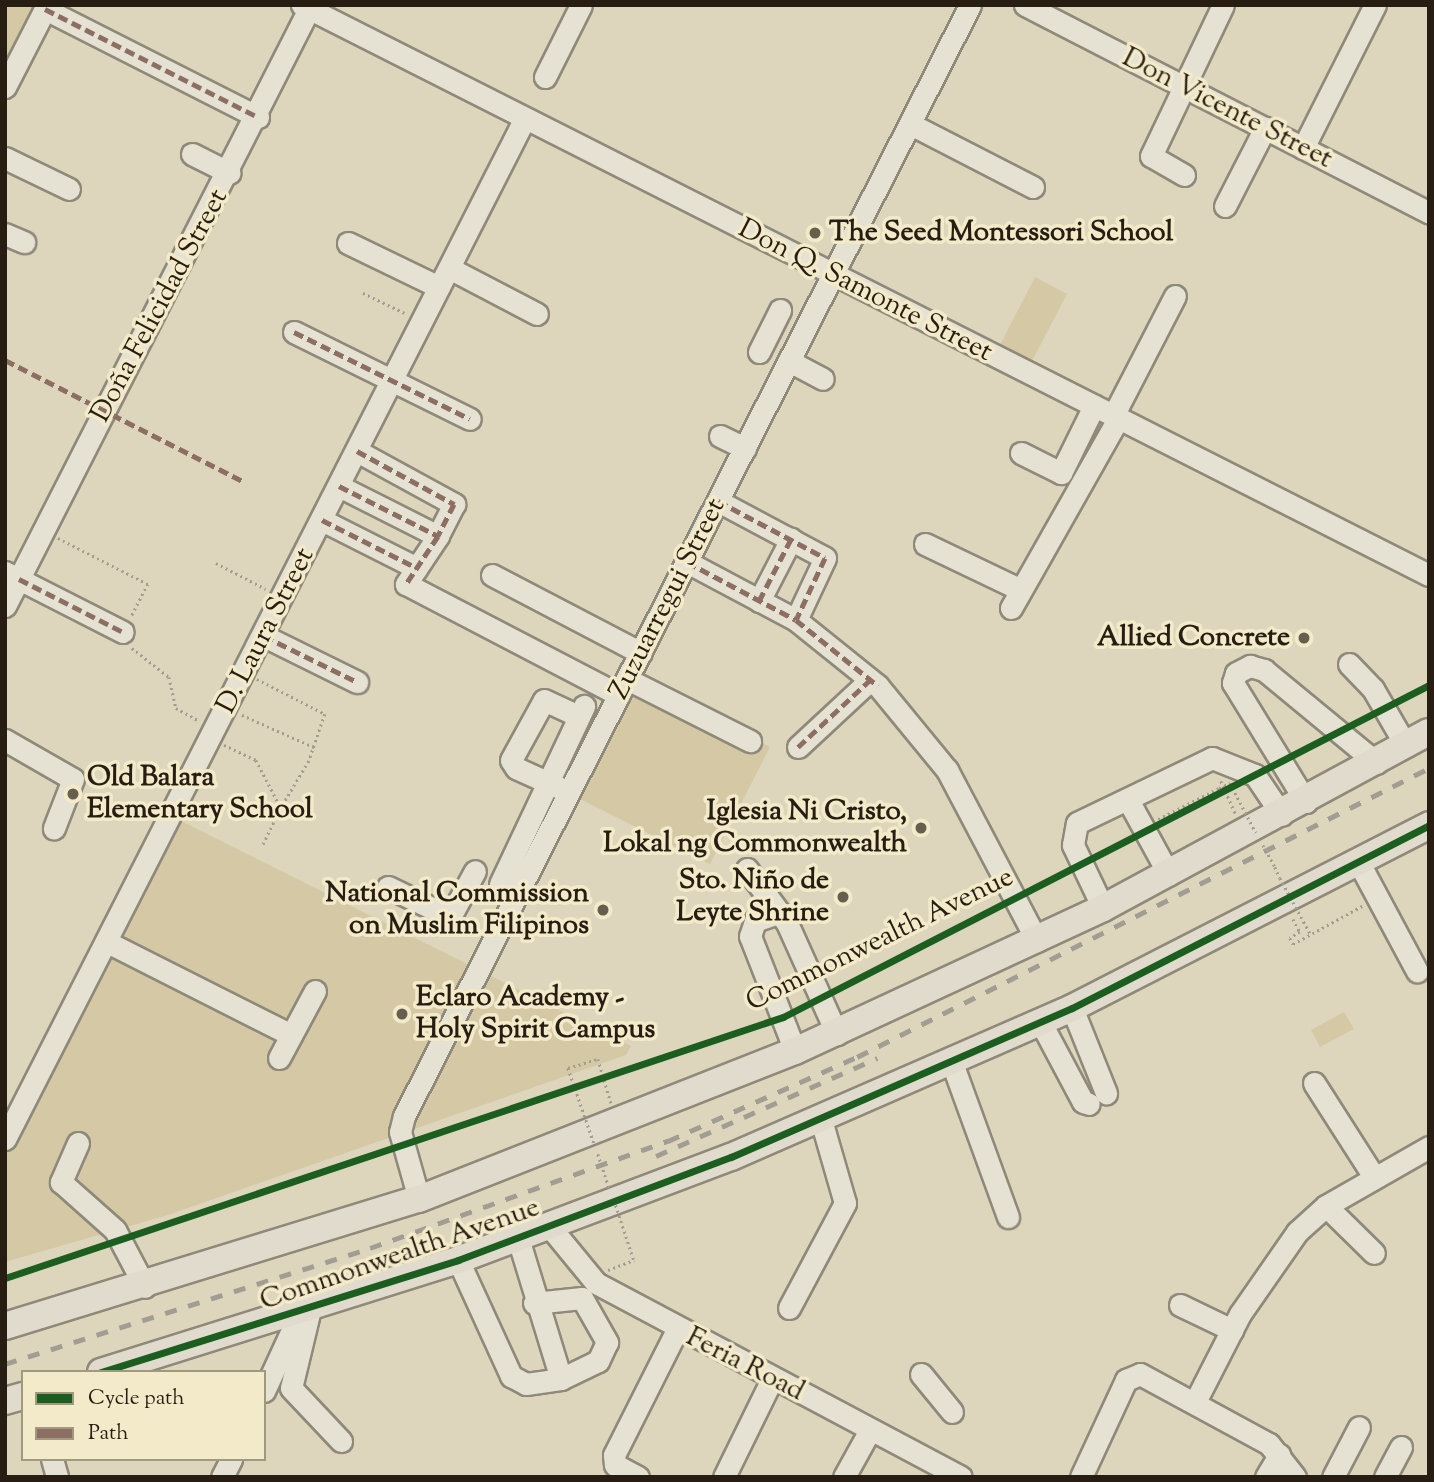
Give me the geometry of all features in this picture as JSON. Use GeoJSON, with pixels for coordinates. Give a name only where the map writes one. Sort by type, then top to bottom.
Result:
{"type":"FeatureCollection","features":[{"type":"Feature","properties":{"kind":"main road","name":"Commonwealth Avenue"},"geometry":{"type":"LineString","coordinates":[[5,1326],[145,1287],[419,1199],[618,1124],[837,1034],[1037,941],[1169,875],[1255,837],[1282,815],[1429,732]]}},
{"type":"Feature","properties":{"kind":"main road","name":"Commonwealth Avenue"},"geometry":{"type":"LineString","coordinates":[[108,1370],[305,1311],[457,1260],[550,1227],[821,1120],[1072,1008],[1429,825]]}},
{"type":"Feature","properties":{"kind":"street"},"geometry":{"type":"LineString","coordinates":[[545,77],[581,5]]}},
{"type":"Feature","properties":{"kind":"street","name":"Zuzuarregui Street"},"geometry":{"type":"LineString","coordinates":[[419,1199],[401,1124],[970,5]]}},
{"type":"Feature","properties":{"kind":"street","name":"Don Vicente Street"},"geometry":{"type":"LineString","coordinates":[[1025,5],[1303,148],[1426,206]]}},
{"type":"Feature","properties":{"kind":"street"},"geometry":{"type":"LineString","coordinates":[[1184,175],[1151,156],[1223,5]]}},
{"type":"Feature","properties":{"kind":"street"},"geometry":{"type":"LineString","coordinates":[[1303,148],[1375,5]]}},
{"type":"Feature","properties":{"kind":"street","name":"Don Q. Samonte Street"},"geometry":{"type":"LineString","coordinates":[[308,6],[524,120],[1429,575]]}},
{"type":"Feature","properties":{"kind":"street","name":"Doña Felicidad Street"},"geometry":{"type":"LineString","coordinates":[[5,606],[12,575],[43,530],[230,173],[308,6]]}},
{"type":"Feature","properties":{"kind":"street"},"geometry":{"type":"LineString","coordinates":[[5,87],[46,7],[258,117]]}},
{"type":"Feature","properties":{"kind":"street","name":"D. Laura Street"},"geometry":{"type":"LineString","coordinates":[[5,1139],[109,943],[524,120]]}},
{"type":"Feature","properties":{"kind":"street"},"geometry":{"type":"LineString","coordinates":[[1225,206],[1265,128]]}},
{"type":"Feature","properties":{"kind":"street"},"geometry":{"type":"LineString","coordinates":[[920,129],[1033,187]]}},
{"type":"Feature","properties":{"kind":"street"},"geometry":{"type":"LineString","coordinates":[[192,154],[230,173]]}},
{"type":"Feature","properties":{"kind":"street"},"geometry":{"type":"LineString","coordinates":[[5,158],[69,189]]}},
{"type":"Feature","properties":{"kind":"street"},"geometry":{"type":"LineString","coordinates":[[348,243],[537,314]]}},
{"type":"Feature","properties":{"kind":"street"},"geometry":{"type":"LineString","coordinates":[[925,544],[1016,599],[1108,414],[1175,296]]}},
{"type":"Feature","properties":{"kind":"street"},"geometry":{"type":"LineString","coordinates":[[759,352],[780,310]]}},
{"type":"Feature","properties":{"kind":"street"},"geometry":{"type":"LineString","coordinates":[[294,332],[470,419]]}},
{"type":"Feature","properties":{"kind":"street"},"geometry":{"type":"LineString","coordinates":[[789,361],[823,379]]}},
{"type":"Feature","properties":{"kind":"street"},"geometry":{"type":"LineString","coordinates":[[1021,453],[1061,473],[1108,414]]}},
{"type":"Feature","properties":{"kind":"street"},"geometry":{"type":"LineString","coordinates":[[720,436],[745,448]]}},
{"type":"Feature","properties":{"kind":"street"},"geometry":{"type":"LineString","coordinates":[[357,452],[454,504],[438,536],[411,576]]}},
{"type":"Feature","properties":{"kind":"street"},"geometry":{"type":"LineString","coordinates":[[339,486],[438,536]]}},
{"type":"Feature","properties":{"kind":"street"},"geometry":{"type":"LineString","coordinates":[[718,501],[825,558],[796,620]]}},
{"type":"Feature","properties":{"kind":"street"},"geometry":{"type":"LineString","coordinates":[[322,520],[411,576],[623,687],[750,741]]}},
{"type":"Feature","properties":{"kind":"street"},"geometry":{"type":"LineString","coordinates":[[759,601],[791,539]]}},
{"type":"Feature","properties":{"kind":"street"},"geometry":{"type":"LineString","coordinates":[[687,562],[796,620],[874,682],[947,769],[1037,941]]}},
{"type":"Feature","properties":{"kind":"street"},"geometry":{"type":"LineString","coordinates":[[12,575],[123,632]]}},
{"type":"Feature","properties":{"kind":"street"},"geometry":{"type":"LineString","coordinates":[[492,575],[640,653]]}},
{"type":"Feature","properties":{"kind":"street"},"geometry":{"type":"LineString","coordinates":[[264,636],[357,682]]}},
{"type":"Feature","properties":{"kind":"street"},"geometry":{"type":"LineString","coordinates":[[1349,664],[1373,689],[1406,746]]}},
{"type":"Feature","properties":{"kind":"street"},"geometry":{"type":"LineString","coordinates":[[1306,802],[1233,683],[1236,673],[1250,666],[1264,670],[1377,763]]}},
{"type":"Feature","properties":{"kind":"street"},"geometry":{"type":"LineString","coordinates":[[798,747],[874,682]]}},
{"type":"Feature","properties":{"kind":"street"},"geometry":{"type":"LineString","coordinates":[[500,884],[548,782],[581,711],[544,700],[511,760],[516,768],[548,782],[569,793]]}},
{"type":"Feature","properties":{"kind":"street"},"geometry":{"type":"LineString","coordinates":[[5,740],[73,779],[54,828]]}},
{"type":"Feature","properties":{"kind":"street"},"geometry":{"type":"LineString","coordinates":[[1103,908],[1071,833],[1077,823],[1212,758],[1255,775],[1282,815]]}},
{"type":"Feature","properties":{"kind":"street"},"geometry":{"type":"LineString","coordinates":[[1128,800],[1169,875]]}},
{"type":"Feature","properties":{"kind":"street"},"geometry":{"type":"LineString","coordinates":[[1359,863],[1417,971]]}},
{"type":"Feature","properties":{"kind":"street"},"geometry":{"type":"LineString","coordinates":[[747,869],[775,914],[787,923],[837,1034]]}},
{"type":"Feature","properties":{"kind":"street"},"geometry":{"type":"LineString","coordinates":[[388,887],[450,917],[475,871]]}},
{"type":"Feature","properties":{"kind":"street"},"geometry":{"type":"LineString","coordinates":[[775,914],[755,921],[750,936],[795,1051]]}},
{"type":"Feature","properties":{"kind":"street"},"geometry":{"type":"LineString","coordinates":[[109,943],[291,1035]]}},
{"type":"Feature","properties":{"kind":"street"},"geometry":{"type":"LineString","coordinates":[[279,1058],[315,991]]}},
{"type":"Feature","properties":{"kind":"street"},"geometry":{"type":"LineString","coordinates":[[1041,1023],[1083,1102],[1098,1098],[1072,1008]]}},
{"type":"Feature","properties":{"kind":"street"},"geometry":{"type":"LineString","coordinates":[[952,1063],[1009,1217]]}},
{"type":"Feature","properties":{"kind":"street"},"geometry":{"type":"LineString","coordinates":[[1314,1083],[1374,1177]]}},
{"type":"Feature","properties":{"kind":"street"},"geometry":{"type":"LineString","coordinates":[[789,1308],[845,1203],[821,1120]]}},
{"type":"Feature","properties":{"kind":"street"},"geometry":{"type":"LineString","coordinates":[[78,1143],[61,1182],[115,1230],[145,1287]]}},
{"type":"Feature","properties":{"kind":"street"},"geometry":{"type":"LineString","coordinates":[[1196,1400],[1232,1330],[1271,1264],[1326,1206],[1429,1147]]}},
{"type":"Feature","properties":{"kind":"street"},"geometry":{"type":"LineString","coordinates":[[1326,1206],[1374,1253]]}},
{"type":"Feature","properties":{"kind":"street","name":"Feria Road"},"geometry":{"type":"LineString","coordinates":[[550,1227],[596,1283],[677,1330],[961,1477]]}},
{"type":"Feature","properties":{"kind":"street"},"geometry":{"type":"LineString","coordinates":[[518,1238],[534,1303],[561,1379]]}},
{"type":"Feature","properties":{"kind":"street"},"geometry":{"type":"LineString","coordinates":[[457,1260],[511,1376],[526,1384],[561,1379],[598,1361],[607,1342],[582,1298],[534,1303]]}},
{"type":"Feature","properties":{"kind":"street"},"geometry":{"type":"LineString","coordinates":[[1180,1305],[1232,1330]]}},
{"type":"Feature","properties":{"kind":"street"},"geometry":{"type":"LineString","coordinates":[[266,1387],[305,1311]]}},
{"type":"Feature","properties":{"kind":"street"},"geometry":{"type":"LineString","coordinates":[[305,1311],[291,1388],[341,1441]]}},
{"type":"Feature","properties":{"kind":"street"},"geometry":{"type":"LineString","coordinates":[[638,1477],[615,1465],[614,1455],[677,1330]]}},
{"type":"Feature","properties":{"kind":"street"},"geometry":{"type":"LineString","coordinates":[[921,1374],[952,1412]]}},
{"type":"Feature","properties":{"kind":"street"},"geometry":{"type":"LineString","coordinates":[[1091,1474],[1131,1375],[1196,1400],[1279,1455],[1295,1477]]}},
{"type":"Feature","properties":{"kind":"street"},"geometry":{"type":"LineString","coordinates":[[724,1477],[772,1379]]}},
{"type":"Feature","properties":{"kind":"street"},"geometry":{"type":"LineString","coordinates":[[1333,1477],[1359,1427]]}},
{"type":"Feature","properties":{"kind":"street"},"geometry":{"type":"LineString","coordinates":[[844,1477],[870,1430]]}},
{"type":"Feature","properties":{"kind":"street"},"geometry":{"type":"LineString","coordinates":[[1385,1477],[1401,1447]]}},
{"type":"Feature","properties":{"kind":"street"},"geometry":{"type":"LineString","coordinates":[[1266,1477],[1279,1455]]}},
{"type":"Feature","properties":{"kind":"street"},"geometry":{"type":"LineString","coordinates":[[222,1477],[230,1461]]}},
{"type":"Feature","properties":{"kind":"path"},"geometry":{"type":"LineString","coordinates":[[363,293],[422,321]]}},
{"type":"Feature","properties":{"kind":"path"},"geometry":{"type":"LineString","coordinates":[[43,530],[148,584],[123,632],[136,655],[169,677],[176,708],[256,760],[281,808]]}},
{"type":"Feature","properties":{"kind":"path"},"geometry":{"type":"LineString","coordinates":[[216,563],[270,591]]}},
{"type":"Feature","properties":{"kind":"path"},"geometry":{"type":"LineString","coordinates":[[246,672],[325,714],[314,747],[262,848]]}},
{"type":"Feature","properties":{"kind":"path"},"geometry":{"type":"LineString","coordinates":[[227,708],[314,747]]}},
{"type":"Feature","properties":{"kind":"path"},"geometry":{"type":"LineString","coordinates":[[1144,829],[1255,775]]}},
{"type":"Feature","properties":{"kind":"path"},"geometry":{"type":"LineString","coordinates":[[1220,781],[1222,789],[1255,837],[1311,935]]}},
{"type":"Feature","properties":{"kind":"path"},"geometry":{"type":"LineString","coordinates":[[1222,789],[1230,782],[1255,837]]}},
{"type":"Feature","properties":{"kind":"path"},"geometry":{"type":"LineString","coordinates":[[1300,932],[1290,937],[1293,944],[1354,910]]}},
{"type":"Feature","properties":{"kind":"path"},"geometry":{"type":"LineString","coordinates":[[594,1143],[568,1068],[597,1059],[618,1124]]}},
{"type":"Feature","properties":{"kind":"path"},"geometry":{"type":"LineString","coordinates":[[566,1092],[617,1075]]}},
{"type":"Feature","properties":{"kind":"path"},"geometry":{"type":"LineString","coordinates":[[598,1154],[609,1188]]}},
{"type":"Feature","properties":{"kind":"path"},"geometry":{"type":"LineString","coordinates":[[606,1271],[634,1259],[614,1200]]}},
{"type":"Feature","properties":{"kind":"shaded area"},"geometry":{"type":"Polygon","coordinates":[[[5,5],[41,5],[5,74],[5,5]]]}},
{"type":"Feature","properties":{"kind":"shaded area"},"geometry":{"type":"Polygon","coordinates":[[[1035,277],[1067,294],[1032,361],[1000,345],[1035,277]]]}},
{"type":"Feature","properties":{"kind":"shaded area"},"geometry":{"type":"Polygon","coordinates":[[[637,680],[770,747],[710,864],[576,797],[637,680]]]}},
{"type":"Feature","properties":{"kind":"shaded area"},"geometry":{"type":"Polygon","coordinates":[[[177,819],[631,1046],[626,1055],[168,1215],[5,1262],[5,1147],[177,819]]]}},
{"type":"Feature","properties":{"kind":"shaded area"},"geometry":{"type":"Polygon","coordinates":[[[1344,1012],[1354,1029],[1320,1047],[1311,1030],[1344,1012]]]}},
{"type":"Feature","properties":{"kind":"railway"},"geometry":{"type":"LineString","coordinates":[[5,1364],[370,1248],[668,1141],[857,1057],[1429,768]]}},
{"type":"Feature","properties":{"kind":"railway"},"geometry":{"type":"LineString","coordinates":[[656,1156],[877,1058]]}},
{"type":"Feature","properties":{"kind":"marked path"},"geometry":{"type":"LineString","coordinates":[[45,9],[258,117]]}},
{"type":"Feature","properties":{"kind":"marked path"},"geometry":{"type":"LineString","coordinates":[[294,332],[470,419]]}},
{"type":"Feature","properties":{"kind":"marked path"},"geometry":{"type":"LineString","coordinates":[[5,360],[242,481]]}},
{"type":"Feature","properties":{"kind":"marked path"},"geometry":{"type":"LineString","coordinates":[[357,451],[454,504],[438,536]]}},
{"type":"Feature","properties":{"kind":"marked path"},"geometry":{"type":"LineString","coordinates":[[339,486],[438,536],[406,584]]}},
{"type":"Feature","properties":{"kind":"marked path"},"geometry":{"type":"LineString","coordinates":[[718,501],[825,558],[796,620]]}},
{"type":"Feature","properties":{"kind":"marked path"},"geometry":{"type":"LineString","coordinates":[[322,520],[417,568]]}},
{"type":"Feature","properties":{"kind":"marked path"},"geometry":{"type":"LineString","coordinates":[[759,601],[791,539]]}},
{"type":"Feature","properties":{"kind":"marked path"},"geometry":{"type":"LineString","coordinates":[[687,562],[796,620],[878,686]]}},
{"type":"Feature","properties":{"kind":"marked path"},"geometry":{"type":"LineString","coordinates":[[19,579],[123,632]]}},
{"type":"Feature","properties":{"kind":"marked path"},"geometry":{"type":"LineString","coordinates":[[264,636],[357,682]]}},
{"type":"Feature","properties":{"kind":"marked path"},"geometry":{"type":"LineString","coordinates":[[798,747],[870,680]]}},
{"type":"Feature","properties":{"kind":"cycle path"},"geometry":{"type":"LineString","coordinates":[[5,1278],[783,1017],[1429,685]]}},
{"type":"Feature","properties":{"kind":"cycle path"},"geometry":{"type":"LineString","coordinates":[[107,1370],[458,1260],[731,1157],[1072,1008],[1429,825]]}},
{"type":"Feature","properties":{"kind":"place","name":"The Seed Montessori School"},"geometry":{"type":"Point","coordinates":[815,233]}},
{"type":"Feature","properties":{"kind":"place","name":"Allied Concrete"},"geometry":{"type":"Point","coordinates":[1304,638]}},
{"type":"Feature","properties":{"kind":"place","name":"Old Balara Elementary School"},"geometry":{"type":"Point","coordinates":[73,794]}},
{"type":"Feature","properties":{"kind":"place","name":"Iglesia Ni Cristo, Lokal ng Commonwealth"},"geometry":{"type":"Point","coordinates":[921,828]}},
{"type":"Feature","properties":{"kind":"place","name":"Sto. Niño de Leyte Shrine"},"geometry":{"type":"Point","coordinates":[843,897]}},
{"type":"Feature","properties":{"kind":"place","name":"National Commission on Muslim Filipinos"},"geometry":{"type":"Point","coordinates":[603,910]}},
{"type":"Feature","properties":{"kind":"place","name":"Eclaro Academy - Holy Spirit Campus"},"geometry":{"type":"Point","coordinates":[402,1014]}}]}
